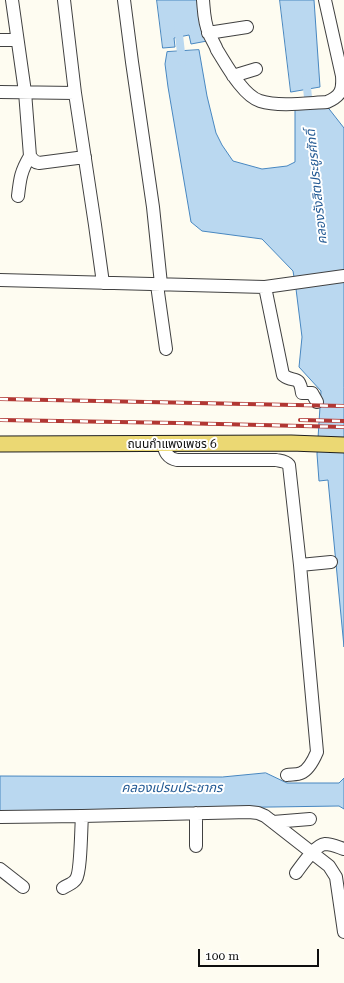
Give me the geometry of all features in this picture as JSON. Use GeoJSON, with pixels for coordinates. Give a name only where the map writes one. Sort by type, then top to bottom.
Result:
{"type":"FeatureCollection","features":[{"type":"Feature","properties":{"kind":"main road","name":"ถนนกำแพงเพชร 6"},"geometry":{"type":"LineString","coordinates":[[0,444],[291,443],[344,445]]}},
{"type":"Feature","properties":{"kind":"street"},"geometry":{"type":"LineString","coordinates":[[12,0],[25,92],[30,156],[23,169],[18,196]]}},
{"type":"Feature","properties":{"kind":"street"},"geometry":{"type":"LineString","coordinates":[[64,0],[74,93],[85,157],[103,283]]}},
{"type":"Feature","properties":{"kind":"street"},"geometry":{"type":"LineString","coordinates":[[124,0],[153,207],[166,349]]}},
{"type":"Feature","properties":{"kind":"street"},"geometry":{"type":"LineString","coordinates":[[203,0],[208,33],[233,76],[253,98],[272,104],[327,102],[335,99],[339,94],[343,85],[342,76],[325,0]]}},
{"type":"Feature","properties":{"kind":"street"},"geometry":{"type":"LineString","coordinates":[[208,33],[247,27]]}},
{"type":"Feature","properties":{"kind":"street"},"geometry":{"type":"LineString","coordinates":[[0,40],[17,40]]}},
{"type":"Feature","properties":{"kind":"street"},"geometry":{"type":"LineString","coordinates":[[233,76],[256,70]]}},
{"type":"Feature","properties":{"kind":"street"},"geometry":{"type":"LineString","coordinates":[[0,92],[74,93]]}},
{"type":"Feature","properties":{"kind":"street"},"geometry":{"type":"LineString","coordinates":[[30,156],[35,162],[85,157]]}},
{"type":"Feature","properties":{"kind":"street"},"geometry":{"type":"LineString","coordinates":[[0,280],[265,287],[344,276]]}},
{"type":"Feature","properties":{"kind":"street"},"geometry":{"type":"LineString","coordinates":[[265,287],[283,375],[300,383],[302,393],[312,393],[317,402]]}},
{"type":"Feature","properties":{"kind":"street"},"geometry":{"type":"LineString","coordinates":[[163,444],[168,456],[177,460],[276,460],[288,463],[289,465],[317,752],[307,770],[301,774],[287,775]]}},
{"type":"Feature","properties":{"kind":"street"},"geometry":{"type":"LineString","coordinates":[[300,566],[331,562]]}},
{"type":"Feature","properties":{"kind":"street"},"geometry":{"type":"LineString","coordinates":[[196,813],[196,846]]}},
{"type":"Feature","properties":{"kind":"street"},"geometry":{"type":"LineString","coordinates":[[0,817],[258,813],[265,816],[329,866],[336,876],[344,932]]}},
{"type":"Feature","properties":{"kind":"street"},"geometry":{"type":"LineString","coordinates":[[63,888],[73,883],[77,878],[82,816]]}},
{"type":"Feature","properties":{"kind":"street"},"geometry":{"type":"LineString","coordinates":[[273,822],[310,819]]}},
{"type":"Feature","properties":{"kind":"street"},"geometry":{"type":"LineString","coordinates":[[296,872],[320,846],[326,844],[344,849]]}},
{"type":"Feature","properties":{"kind":"street"},"geometry":{"type":"LineString","coordinates":[[0,869],[23,887]]}},
{"type":"Feature","properties":{"kind":"water"},"geometry":{"type":"Polygon","coordinates":[[[157,0],[201,0],[207,41],[191,44],[189,35],[174,38],[175,47],[163,48],[157,0]]]}},
{"type":"Feature","properties":{"kind":"water"},"geometry":{"type":"Polygon","coordinates":[[[280,0],[314,0],[320,87],[291,92],[280,0]]]}},
{"type":"Feature","properties":{"kind":"water"},"geometry":{"type":"Polygon","coordinates":[[[199,50],[207,96],[216,133],[233,161],[262,169],[287,166],[295,162],[295,109],[326,105],[344,128],[344,647],[328,480],[319,481],[317,454],[321,391],[299,367],[302,337],[293,271],[262,239],[202,231],[191,222],[165,64],[167,52],[199,50]]]}},
{"type":"Feature","properties":{"kind":"water","name":"คลองเปรมประชากร"},"geometry":{"type":"Polygon","coordinates":[[[266,773],[287,783],[339,783],[344,778],[344,809],[339,806],[0,811],[0,776],[222,777],[266,773]]]}},
{"type":"Feature","properties":{"kind":"waterway"},"geometry":{"type":"LineString","coordinates":[[178,26],[182,62]]}},
{"type":"Feature","properties":{"kind":"waterway","name":"คลองรังสิตประยูรศักดิ์"},"geometry":{"type":"LineString","coordinates":[[306,78],[309,107]]}},
{"type":"Feature","properties":{"kind":"railway"},"geometry":{"type":"LineString","coordinates":[[0,399],[344,406]]}},
{"type":"Feature","properties":{"kind":"railway"},"geometry":{"type":"LineString","coordinates":[[0,420],[344,427]]}},
{"type":"Feature","properties":{"kind":"railway"},"geometry":{"type":"LineString","coordinates":[[300,420],[344,421]]}}]}
